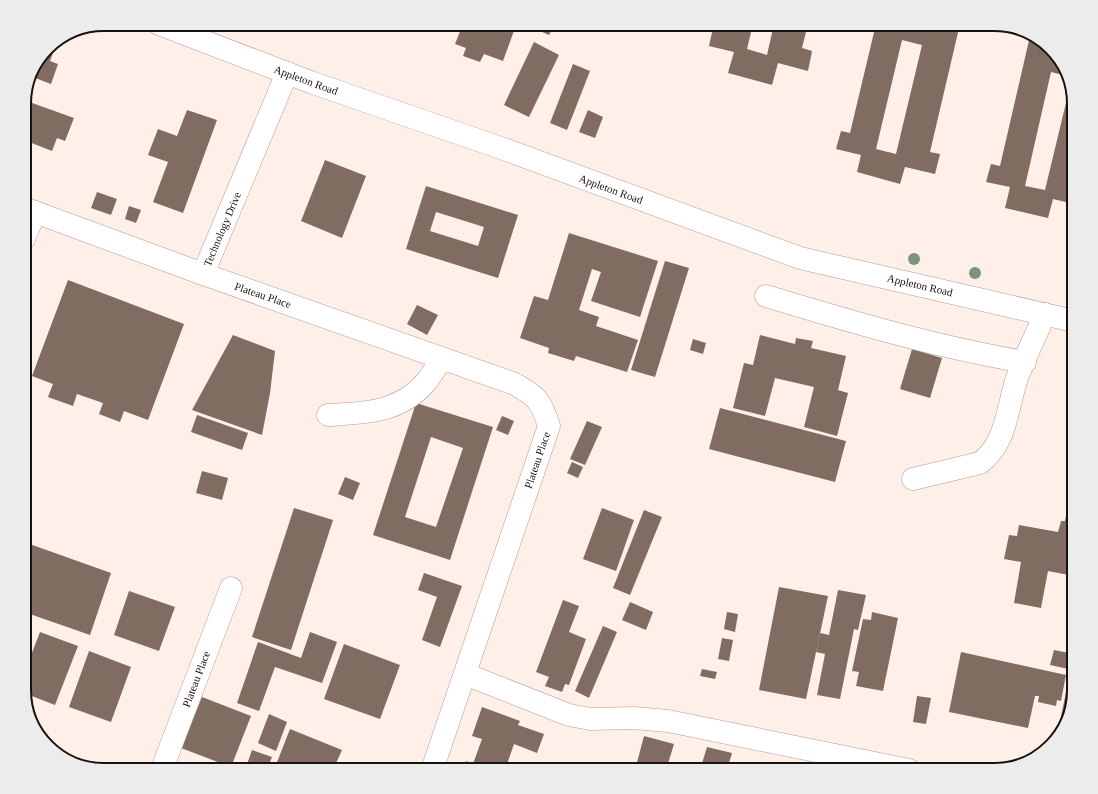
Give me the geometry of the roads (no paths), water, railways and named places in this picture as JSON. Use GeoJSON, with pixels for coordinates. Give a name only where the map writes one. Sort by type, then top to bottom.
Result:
{"type":"FeatureCollection","features":[{"type":"Feature","properties":{"kind":"street","name":"Appleton Road"},"geometry":{"type":"LineString","coordinates":[[177,31],[287,73],[501,148],[800,258],[1067,319]]}},
{"type":"Feature","properties":{"kind":"street","name":"Technology Drive"},"geometry":{"type":"LineString","coordinates":[[31,210],[203,274],[287,73]]}},
{"type":"Feature","properties":{"kind":"street","name":"Plateau Place"},"geometry":{"type":"LineString","coordinates":[[203,274],[515,384],[536,397],[549,426],[434,763]]}},
{"type":"Feature","properties":{"kind":"street"},"geometry":{"type":"LineString","coordinates":[[766,296],[898,336],[969,353],[1024,362]]}},
{"type":"Feature","properties":{"kind":"street"},"geometry":{"type":"LineString","coordinates":[[913,479],[980,463],[989,457],[997,446],[1003,432],[1011,399],[1024,362],[1045,314]]}},
{"type":"Feature","properties":{"kind":"street"},"geometry":{"type":"LineString","coordinates":[[328,415],[376,412],[404,401],[426,382],[442,358]]}},
{"type":"Feature","properties":{"kind":"street","name":"Plateau Place"},"geometry":{"type":"LineString","coordinates":[[166,763],[165,761],[231,588]]}},
{"type":"Feature","properties":{"kind":"street"},"geometry":{"type":"LineString","coordinates":[[465,674],[569,715],[590,719],[634,718],[668,721],[875,763]]}}]}
